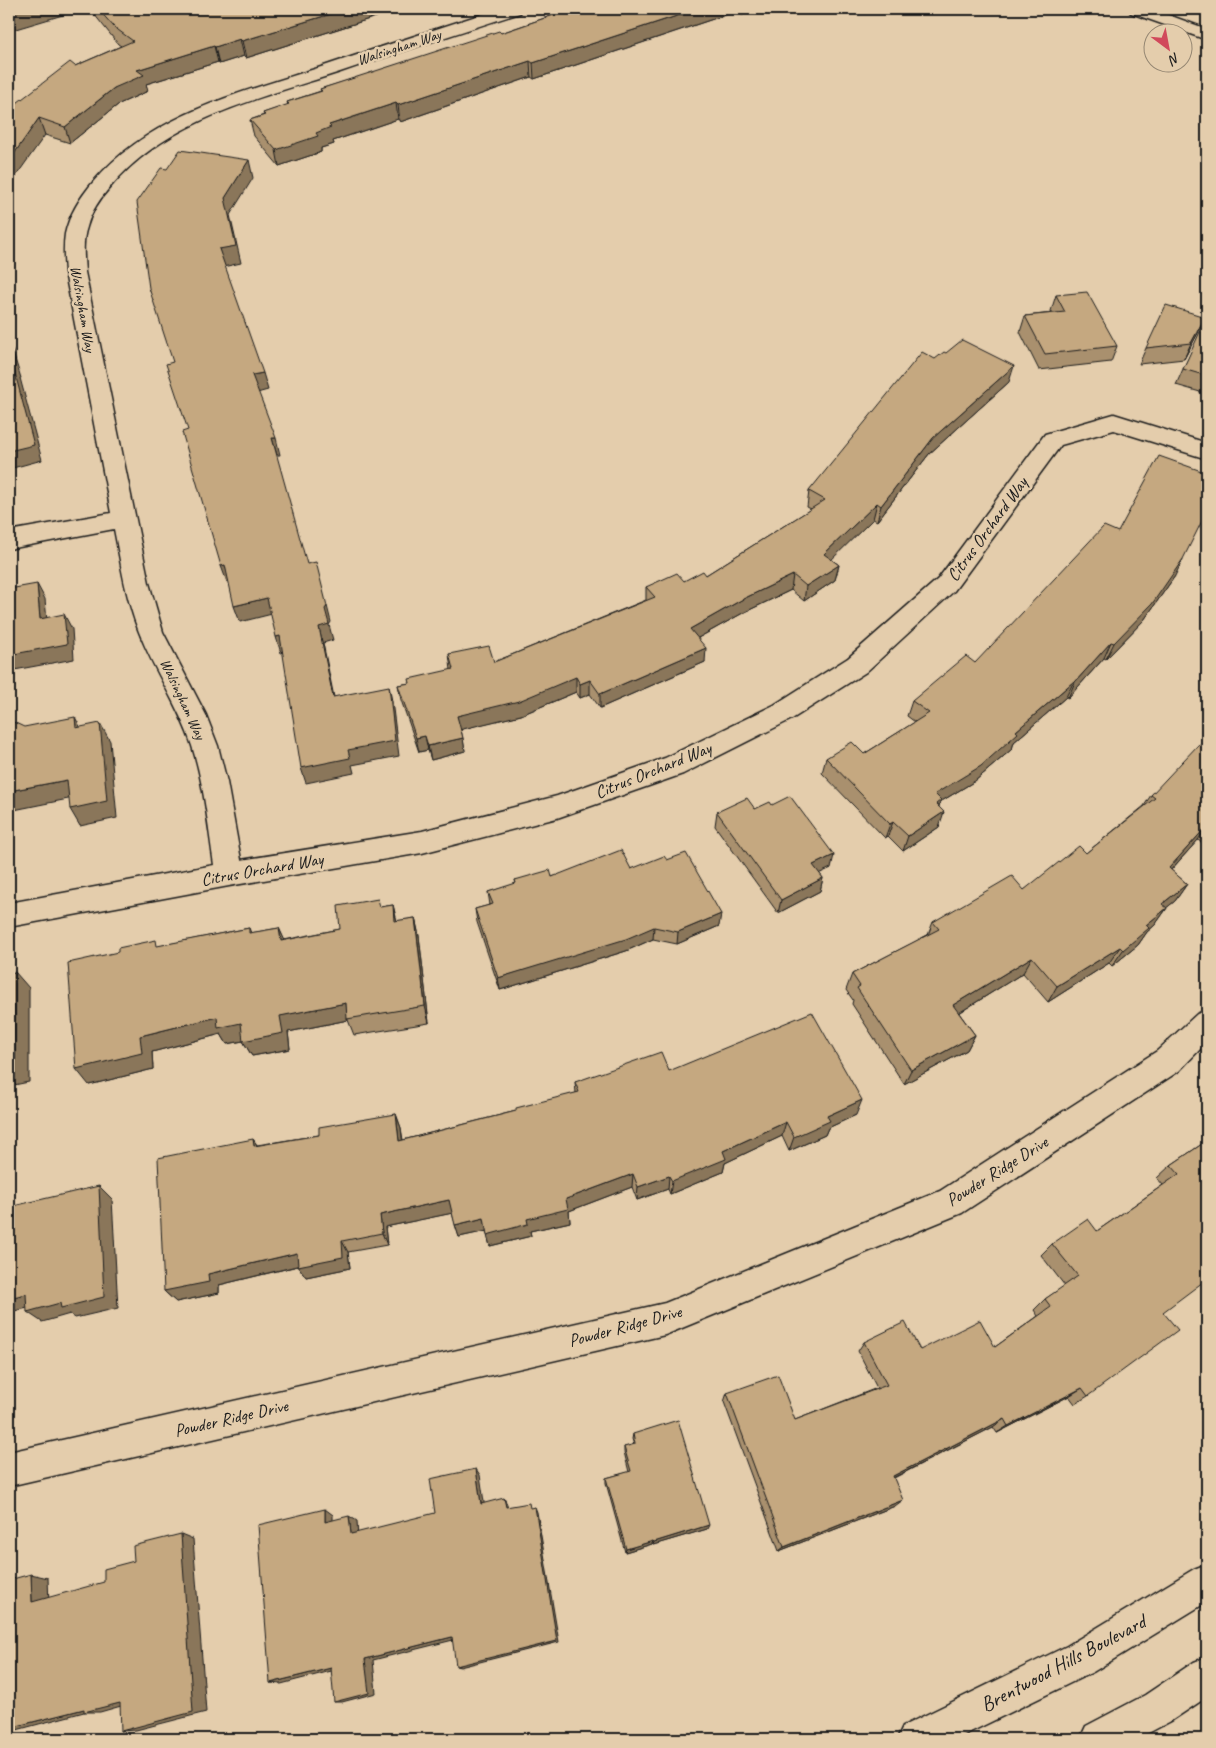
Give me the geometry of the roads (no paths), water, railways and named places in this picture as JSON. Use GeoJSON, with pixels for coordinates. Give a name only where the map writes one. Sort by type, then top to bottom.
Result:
{"type":"FeatureCollection","features":[{"type":"Feature","properties":{"kind":"street","name":"Walsingham Way"},"geometry":{"type":"LineString","coordinates":[[229,874],[209,756],[189,705],[172,676],[153,636],[146,616],[124,519],[75,272],[75,232],[86,204],[108,176],[132,154],[161,133],[197,115],[237,100],[514,9]]}},
{"type":"Feature","properties":{"kind":"street"},"geometry":{"type":"LineString","coordinates":[[1138,9],[1207,34]]}},
{"type":"Feature","properties":{"kind":"street","name":"Citrus Orchard Way"},"geometry":{"type":"LineString","coordinates":[[9,915],[229,874],[422,842],[557,807],[674,766],[783,712],[857,665],[946,585],[1053,438],[1114,422],[1207,451]]}},
{"type":"Feature","properties":{"kind":"street"},"geometry":{"type":"LineString","coordinates":[[9,540],[124,519]]}},
{"type":"Feature","properties":{"kind":"street","name":"Powder Ridge Drive"},"geometry":{"type":"LineString","coordinates":[[9,1469],[665,1319],[951,1202],[1168,1061],[1207,1023]]}},
{"type":"Feature","properties":{"kind":"street","name":"Brentwood Hills Boulevard"},"geometry":{"type":"LineString","coordinates":[[916,1739],[1080,1659],[1207,1582]]}},
{"type":"Feature","properties":{"kind":"street"},"geometry":{"type":"LineString","coordinates":[[1099,1739],[1158,1708],[1207,1675]]}}]}
